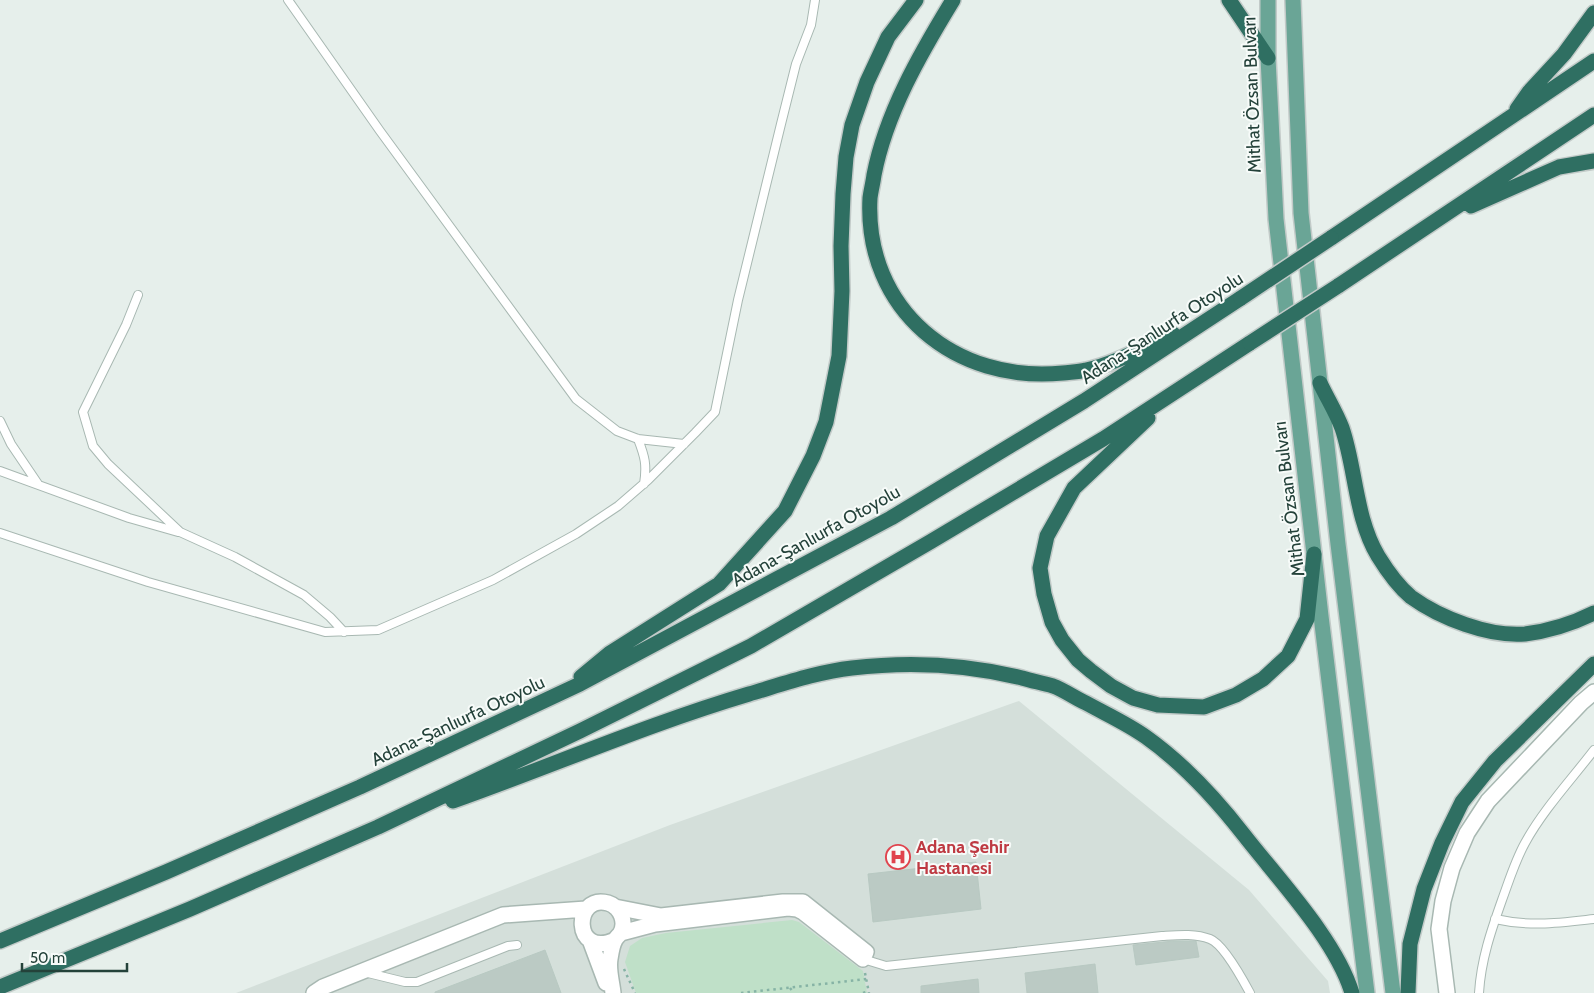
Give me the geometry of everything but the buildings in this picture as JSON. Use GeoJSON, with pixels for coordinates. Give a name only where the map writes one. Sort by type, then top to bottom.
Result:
{"type":"FeatureCollection","features":[{"type":"Feature","properties":{"kind":"highway"},"geometry":{"type":"LineString","coordinates":[[561,694],[610,653],[719,584],[785,511],[813,456],[826,422],[839,356],[844,185],[846,157],[852,125],[866,82],[888,37],[916,0]]}},
{"type":"Feature","properties":{"kind":"highway"},"geometry":{"type":"LineString","coordinates":[[952,0],[903,90],[879,150],[870,197],[872,236],[881,271],[894,297],[915,323],[946,348],[970,361],[1006,372],[1041,375],[1086,370],[1109,362],[1220,312]]}},
{"type":"Feature","properties":{"kind":"highway"},"geometry":{"type":"LineString","coordinates":[[1229,0],[1268,58]]}},
{"type":"Feature","properties":{"kind":"highway"},"geometry":{"type":"LineString","coordinates":[[1512,117],[1529,92],[1564,54],[1594,13]]}},
{"type":"Feature","properties":{"kind":"highway","name":"Adana-Şanlıurfa Otoyolu"},"geometry":{"type":"LineString","coordinates":[[0,941],[360,788],[561,694],[731,605],[890,518],[1084,401],[1242,298],[1594,61]]}},
{"type":"Feature","properties":{"kind":"highway"},"geometry":{"type":"LineString","coordinates":[[0,987],[190,909],[378,827],[580,731],[751,646],[1103,439],[1338,286],[1594,115]]}},
{"type":"Feature","properties":{"kind":"highway"},"geometry":{"type":"LineString","coordinates":[[1422,230],[1506,189],[1559,167],[1594,161]]}},
{"type":"Feature","properties":{"kind":"highway"},"geometry":{"type":"LineString","coordinates":[[1320,383],[1342,428],[1362,518],[1377,555],[1394,578],[1411,596],[1447,618],[1471,627],[1499,633],[1523,634],[1551,630],[1594,613]]}},
{"type":"Feature","properties":{"kind":"highway"},"geometry":{"type":"LineString","coordinates":[[1184,386],[1114,448],[1074,488],[1046,536],[1040,568],[1044,594],[1052,622],[1062,640],[1078,660],[1091,671],[1111,686],[1133,698],[1158,705],[1204,706],[1212,704],[1236,695],[1263,680],[1288,656],[1306,619],[1314,554]]}},
{"type":"Feature","properties":{"kind":"highway"},"geometry":{"type":"LineString","coordinates":[[378,827],[521,777],[672,719],[798,680],[850,668],[902,664],[948,665],[990,670],[1053,686],[1111,716],[1146,738],[1185,769],[1225,811],[1315,925],[1346,975],[1352,993]]}},
{"type":"Feature","properties":{"kind":"highway"},"geometry":{"type":"LineString","coordinates":[[1408,993],[1410,944],[1424,889],[1442,843],[1462,802],[1495,761],[1594,664]]}},
{"type":"Feature","properties":{"kind":"main road","name":"Mithat Özsan Bulvarı"},"geometry":{"type":"LineString","coordinates":[[1268,0],[1268,58],[1276,219],[1367,993]]}},
{"type":"Feature","properties":{"kind":"main road"},"geometry":{"type":"LineString","coordinates":[[1293,0],[1300,213],[1393,993]]}},
{"type":"Feature","properties":{"kind":"street"},"geometry":{"type":"LineString","coordinates":[[1447,993],[1439,929],[1443,901],[1452,868],[1467,833],[1488,801],[1581,703],[1594,692]]}},
{"type":"Feature","properties":{"kind":"street"},"geometry":{"type":"LineString","coordinates":[[612,993],[609,961],[618,937],[623,925],[622,916],[615,907],[602,902],[593,904],[586,909],[582,916],[581,925],[584,934],[598,944],[607,943],[618,937],[655,924],[788,908],[798,909],[862,963],[866,952],[803,902],[783,902],[661,916],[615,907]]}},
{"type":"Feature","properties":{"kind":"street"},"geometry":{"type":"LineString","coordinates":[[314,993],[323,987],[504,915],[586,909]]}},
{"type":"Feature","properties":{"kind":"street"},"geometry":{"type":"LineString","coordinates":[[590,940],[612,993]]}},
{"type":"Feature","properties":{"kind":"lane"},"geometry":{"type":"LineString","coordinates":[[288,0],[380,131],[576,399],[617,431],[638,439],[684,444]]}},
{"type":"Feature","properties":{"kind":"lane"},"geometry":{"type":"LineString","coordinates":[[0,533],[148,582],[325,632],[378,630],[493,580],[576,534],[618,506],[644,484],[715,412],[738,300],[778,133],[796,64],[811,25],[815,0]]}},
{"type":"Feature","properties":{"kind":"lane"},"geometry":{"type":"LineString","coordinates":[[138,295],[126,325],[83,412],[93,446],[108,464],[180,532]]}},
{"type":"Feature","properties":{"kind":"lane"},"geometry":{"type":"LineString","coordinates":[[0,421],[11,444],[38,484]]}},
{"type":"Feature","properties":{"kind":"lane"},"geometry":{"type":"LineString","coordinates":[[638,439],[645,456],[644,484]]}},
{"type":"Feature","properties":{"kind":"lane"},"geometry":{"type":"LineString","coordinates":[[0,470],[129,518],[180,532],[235,557],[304,595],[330,617],[344,632]]}},
{"type":"Feature","properties":{"kind":"lane"},"geometry":{"type":"LineString","coordinates":[[1479,993],[1484,956],[1495,919],[1525,842],[1548,808],[1594,750]]}},
{"type":"Feature","properties":{"kind":"lane"},"geometry":{"type":"LineString","coordinates":[[1495,919],[1526,925],[1544,925],[1594,918]]}},
{"type":"Feature","properties":{"kind":"lane"},"geometry":{"type":"LineString","coordinates":[[862,963],[886,966],[1187,934],[1211,939],[1236,967],[1250,993]]}},
{"type":"Feature","properties":{"kind":"lane"},"geometry":{"type":"LineString","coordinates":[[361,972],[405,982],[417,982],[508,946],[517,945]]}},
{"type":"Feature","properties":{"kind":"path"},"geometry":{"type":"LineString","coordinates":[[862,963],[869,992],[863,993]]}},
{"type":"Feature","properties":{"kind":"path"},"geometry":{"type":"LineString","coordinates":[[623,966],[635,993]]}},
{"type":"Feature","properties":{"kind":"path"},"geometry":{"type":"LineString","coordinates":[[741,993],[867,979]]}},
{"type":"Feature","properties":{"kind":"path"},"geometry":{"type":"LineString","coordinates":[[790,988],[794,993]]}},
{"type":"Feature","properties":{"kind":"shaded area","name":"Adana Şehir Hastanesi"},"geometry":{"type":"Polygon","coordinates":[[[1019,701],[1249,890],[1328,981],[1330,993],[236,993],[670,825],[1019,701]]]}},
{"type":"Feature","properties":{"kind":"green space"},"geometry":{"type":"Polygon","coordinates":[[[792,920],[799,922],[863,971],[867,993],[636,993],[625,962],[630,946],[642,938],[666,933],[792,920]]]}},
{"type":"Feature","properties":{"kind":"place","name":"Adana Şehir Hastanesi"},"geometry":{"type":"Point","coordinates":[898,857]}}]}
